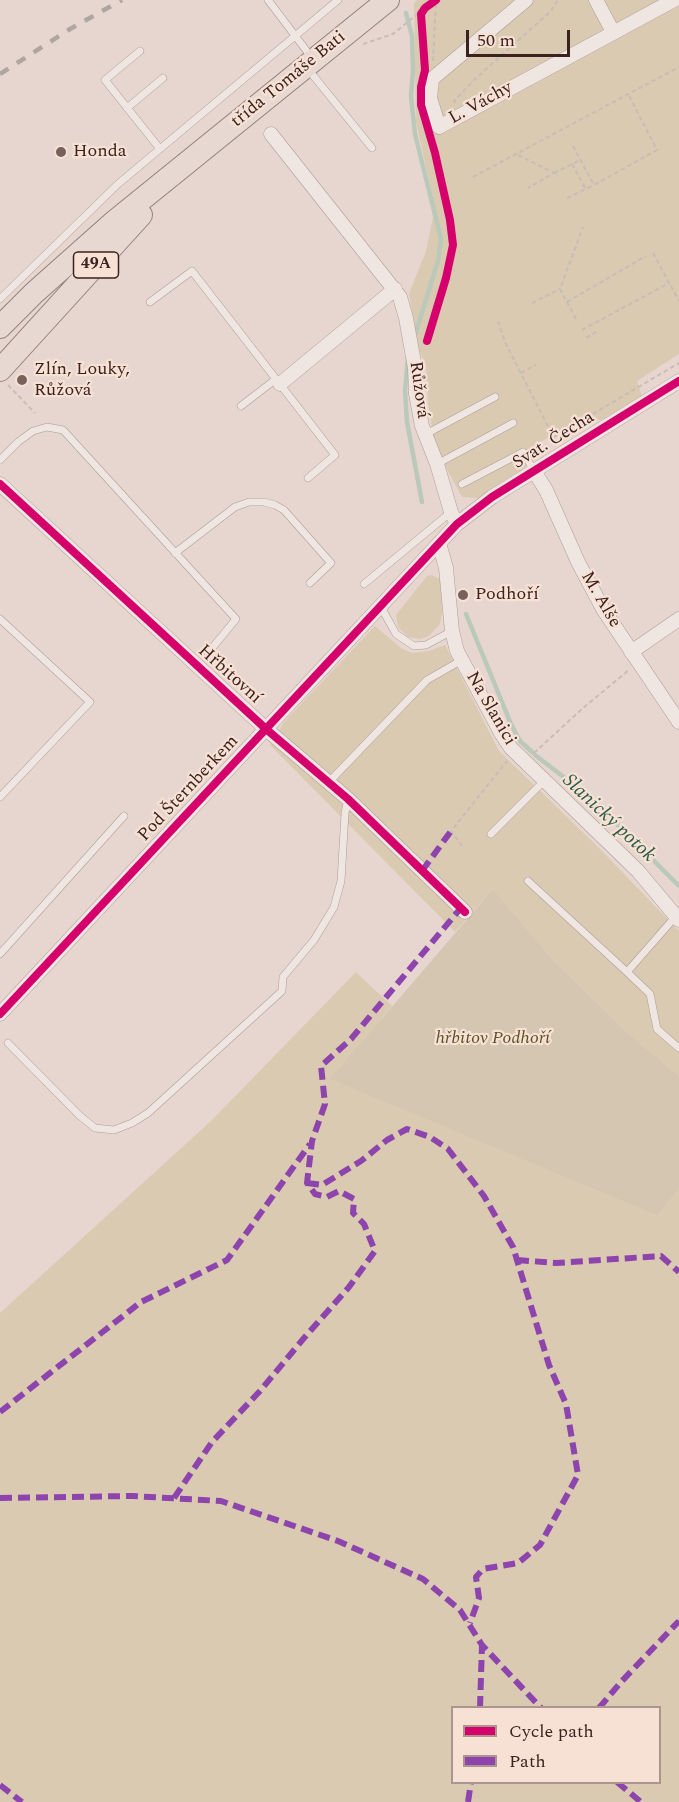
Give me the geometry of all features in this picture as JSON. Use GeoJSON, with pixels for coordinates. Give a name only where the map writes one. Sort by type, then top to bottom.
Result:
{"type":"FeatureCollection","features":[{"type":"Feature","properties":{"kind":"main road","name":"třída Tomáše Bati"},"geometry":{"type":"LineString","coordinates":[[0,327],[34,293],[115,221],[380,7]]}},
{"type":"Feature","properties":{"kind":"main road","name":"třída Tomáše Bati"},"geometry":{"type":"LineString","coordinates":[[3,377],[190,160]]}},
{"type":"Feature","properties":{"kind":"street"},"geometry":{"type":"LineString","coordinates":[[432,79],[526,0]]}},
{"type":"Feature","properties":{"kind":"street"},"geometry":{"type":"LineString","coordinates":[[596,0],[613,32]]}},
{"type":"Feature","properties":{"kind":"street","name":"L. Váchy"},"geometry":{"type":"LineString","coordinates":[[432,79],[430,98],[438,127],[674,0]]}},
{"type":"Feature","properties":{"kind":"street","name":"Růžová"},"geometry":{"type":"LineString","coordinates":[[271,134],[395,289],[403,305],[415,368],[418,410],[437,464],[449,528]]}},
{"type":"Feature","properties":{"kind":"street"},"geometry":{"type":"LineString","coordinates":[[278,382],[395,289]]}},
{"type":"Feature","properties":{"kind":"street","name":"Svat. Čecha"},"geometry":{"type":"LineString","coordinates":[[449,528],[492,497],[679,381]]}},
{"type":"Feature","properties":{"kind":"street","name":"M. Alše"},"geometry":{"type":"LineString","coordinates":[[534,471],[546,490],[590,585],[631,652],[679,722]]}},
{"type":"Feature","properties":{"kind":"street","name":"Hřbitovní"},"geometry":{"type":"LineString","coordinates":[[0,484],[266,729],[348,799],[465,912]]}},
{"type":"Feature","properties":{"kind":"street","name":"Pod Šternberkem"},"geometry":{"type":"LineString","coordinates":[[0,1014],[381,607],[449,528]]}},
{"type":"Feature","properties":{"kind":"street","name":"Na Slanici"},"geometry":{"type":"LineString","coordinates":[[449,528],[446,568],[452,631],[457,651],[511,748],[638,871],[678,918]]}},
{"type":"Feature","properties":{"kind":"street"},"geometry":{"type":"LineString","coordinates":[[631,652],[679,619]]}},
{"type":"Feature","properties":{"kind":"lane"},"geometry":{"type":"LineString","coordinates":[[268,0],[295,36],[310,63],[372,148]]}},
{"type":"Feature","properties":{"kind":"lane"},"geometry":{"type":"LineString","coordinates":[[0,299],[118,184],[338,0]]}},
{"type":"Feature","properties":{"kind":"lane"},"geometry":{"type":"LineString","coordinates":[[140,51],[105,80],[160,149]]}},
{"type":"Feature","properties":{"kind":"lane"},"geometry":{"type":"LineString","coordinates":[[127,108],[164,78]]}},
{"type":"Feature","properties":{"kind":"lane"},"geometry":{"type":"LineString","coordinates":[[150,302],[192,271],[335,455],[308,478]]}},
{"type":"Feature","properties":{"kind":"lane"},"geometry":{"type":"LineString","coordinates":[[241,406],[278,382]]}},
{"type":"Feature","properties":{"kind":"lane"},"geometry":{"type":"LineString","coordinates":[[426,434],[495,397]]}},
{"type":"Feature","properties":{"kind":"lane"},"geometry":{"type":"LineString","coordinates":[[437,464],[513,423]]}},
{"type":"Feature","properties":{"kind":"lane"},"geometry":{"type":"LineString","coordinates":[[0,460],[33,431],[47,427],[63,430],[236,619],[208,653]]}},
{"type":"Feature","properties":{"kind":"lane"},"geometry":{"type":"LineString","coordinates":[[462,484],[523,452],[534,471]]}},
{"type":"Feature","properties":{"kind":"lane"},"geometry":{"type":"LineString","coordinates":[[176,553],[235,507],[249,502],[275,505],[284,510],[331,563],[310,583]]}},
{"type":"Feature","properties":{"kind":"lane"},"geometry":{"type":"LineString","coordinates":[[364,584],[449,528]]}},
{"type":"Feature","properties":{"kind":"lane"},"geometry":{"type":"LineString","coordinates":[[381,607],[396,634],[414,646],[426,645],[452,631]]}},
{"type":"Feature","properties":{"kind":"lane"},"geometry":{"type":"LineString","coordinates":[[0,619],[90,702],[0,797]]}},
{"type":"Feature","properties":{"kind":"lane"},"geometry":{"type":"LineString","coordinates":[[329,782],[427,680],[462,660]]}},
{"type":"Feature","properties":{"kind":"lane"},"geometry":{"type":"LineString","coordinates":[[491,834],[545,780]]}},
{"type":"Feature","properties":{"kind":"lane"},"geometry":{"type":"LineString","coordinates":[[8,1043],[80,1116],[95,1128],[114,1130],[148,1113],[282,991],[283,977],[314,940],[334,908],[341,881],[348,799]]}},
{"type":"Feature","properties":{"kind":"lane"},"geometry":{"type":"LineString","coordinates":[[0,954],[124,816]]}},
{"type":"Feature","properties":{"kind":"lane"},"geometry":{"type":"LineString","coordinates":[[528,881],[650,994],[657,1029],[679,1048]]}},
{"type":"Feature","properties":{"kind":"lane"},"geometry":{"type":"LineString","coordinates":[[627,972],[678,918]]}},
{"type":"Feature","properties":{"kind":"path"},"geometry":{"type":"LineString","coordinates":[[361,45],[393,34],[419,18],[425,8],[436,0]]}},
{"type":"Feature","properties":{"kind":"path"},"geometry":{"type":"LineString","coordinates":[[432,79],[436,0]]}},
{"type":"Feature","properties":{"kind":"path"},"geometry":{"type":"LineString","coordinates":[[457,109],[454,101],[551,10],[558,0]]}},
{"type":"Feature","properties":{"kind":"path"},"geometry":{"type":"LineString","coordinates":[[473,177],[679,67]]}},
{"type":"Feature","properties":{"kind":"path"},"geometry":{"type":"LineString","coordinates":[[567,198],[657,150],[628,94]]}},
{"type":"Feature","properties":{"kind":"path"},"geometry":{"type":"LineString","coordinates":[[573,146],[594,184]]}},
{"type":"Feature","properties":{"kind":"path"},"geometry":{"type":"LineString","coordinates":[[516,155],[554,173]]}},
{"type":"Feature","properties":{"kind":"path"},"geometry":{"type":"LineString","coordinates":[[528,188],[581,160]]}},
{"type":"Feature","properties":{"kind":"path"},"geometry":{"type":"LineString","coordinates":[[572,164],[586,189]]}},
{"type":"Feature","properties":{"kind":"path"},"geometry":{"type":"LineString","coordinates":[[532,303],[560,289],[583,227]]}},
{"type":"Feature","properties":{"kind":"path"},"geometry":{"type":"LineString","coordinates":[[653,253],[679,301]]}},
{"type":"Feature","properties":{"kind":"path"},"geometry":{"type":"LineString","coordinates":[[567,302],[646,256]]}},
{"type":"Feature","properties":{"kind":"path"},"geometry":{"type":"LineString","coordinates":[[582,330],[669,283]]}},
{"type":"Feature","properties":{"kind":"path"},"geometry":{"type":"LineString","coordinates":[[560,289],[576,319]]}},
{"type":"Feature","properties":{"kind":"path"},"geometry":{"type":"LineString","coordinates":[[498,321],[505,342],[562,454]]}},
{"type":"Feature","properties":{"kind":"path"},"geometry":{"type":"LineString","coordinates":[[586,338],[598,331]]}},
{"type":"Feature","properties":{"kind":"path"},"geometry":{"type":"LineString","coordinates":[[554,437],[679,363]]}},
{"type":"Feature","properties":{"kind":"path"},"geometry":{"type":"LineString","coordinates":[[521,373],[536,365]]}},
{"type":"Feature","properties":{"kind":"path"},"geometry":{"type":"LineString","coordinates":[[3,377],[35,413]]}},
{"type":"Feature","properties":{"kind":"path"},"geometry":{"type":"LineString","coordinates":[[525,761],[626,672]]}},
{"type":"Feature","properties":{"kind":"path"},"geometry":{"type":"LineString","coordinates":[[462,846],[451,831],[510,757],[511,748]]}},
{"type":"Feature","properties":{"kind":"shaded area"},"geometry":{"type":"Polygon","coordinates":[[[417,0],[679,0],[679,354],[637,381],[642,396],[601,420],[588,416],[531,447],[531,463],[478,498],[462,497],[436,449],[428,403],[426,365],[419,350],[409,294],[426,251],[435,208],[416,122],[414,3],[417,0]]]}},
{"type":"Feature","properties":{"kind":"shaded area"},"geometry":{"type":"Polygon","coordinates":[[[432,575],[441,580],[440,624],[429,636],[420,639],[408,637],[398,627],[396,615],[427,576],[432,575]]]}},
{"type":"Feature","properties":{"kind":"shaded area"},"geometry":{"type":"Polygon","coordinates":[[[375,626],[401,648],[412,653],[429,651],[445,645],[499,751],[598,847],[679,931],[679,1076],[630,1035],[553,960],[493,889],[455,932],[270,745],[284,722],[375,626]]]}},
{"type":"Feature","properties":{"kind":"shaded area"},"geometry":{"type":"Polygon","coordinates":[[[356,972],[392,1006],[331,1079],[658,1216],[679,1188],[679,1802],[0,1802],[0,1313],[211,1121],[356,972]]]}},
{"type":"Feature","properties":{"kind":"green space","name":"hřbitov Podhoří"},"geometry":{"type":"Polygon","coordinates":[[[493,889],[553,960],[630,1035],[679,1076],[679,1188],[658,1216],[330,1079],[493,889]]]}},
{"type":"Feature","properties":{"kind":"waterway","name":"Slanický potok"},"geometry":{"type":"LineString","coordinates":[[406,13],[412,36],[411,96],[415,134],[441,239],[438,261],[416,332]]}},
{"type":"Feature","properties":{"kind":"waterway","name":"Slanický potok"},"geometry":{"type":"LineString","coordinates":[[408,357],[405,391],[407,422],[422,502]]}},
{"type":"Feature","properties":{"kind":"waterway","name":"Slanický potok"},"geometry":{"type":"LineString","coordinates":[[466,614],[511,724],[520,741],[532,752]]}},
{"type":"Feature","properties":{"kind":"waterway","name":"Slanický potok"},"geometry":{"type":"LineString","coordinates":[[535,755],[591,798],[679,886]]}},
{"type":"Feature","properties":{"kind":"railway"},"geometry":{"type":"LineString","coordinates":[[0,74],[70,29],[122,0]]}},
{"type":"Feature","properties":{"kind":"marked path"},"geometry":{"type":"LineString","coordinates":[[422,871],[451,831]]}},
{"type":"Feature","properties":{"kind":"marked path"},"geometry":{"type":"LineString","coordinates":[[174,1498],[212,1442],[260,1391],[349,1287],[375,1251],[364,1224],[353,1213],[354,1199],[339,1191],[327,1197],[315,1194],[307,1183],[312,1141],[325,1104],[321,1066],[351,1039],[460,909]]}},
{"type":"Feature","properties":{"kind":"marked path"},"geometry":{"type":"LineString","coordinates":[[307,1183],[322,1185],[361,1161],[387,1140],[407,1129],[430,1137],[448,1149],[484,1196],[513,1247],[549,1365],[566,1404],[578,1475],[540,1545],[518,1563],[483,1569],[476,1577],[479,1598],[470,1623]]}},
{"type":"Feature","properties":{"kind":"marked path"},"geometry":{"type":"LineString","coordinates":[[0,1412],[141,1302],[227,1260],[310,1144]]}},
{"type":"Feature","properties":{"kind":"marked path"},"geometry":{"type":"LineString","coordinates":[[517,1260],[556,1263],[661,1256],[679,1272]]}},
{"type":"Feature","properties":{"kind":"marked path"},"geometry":{"type":"LineString","coordinates":[[0,1498],[132,1496],[221,1501],[338,1541],[423,1579],[460,1610],[482,1645],[539,1706]]}},
{"type":"Feature","properties":{"kind":"marked path"},"geometry":{"type":"LineString","coordinates":[[601,1706],[679,1621]]}},
{"type":"Feature","properties":{"kind":"marked path"},"geometry":{"type":"LineString","coordinates":[[480,1706],[482,1645]]}},
{"type":"Feature","properties":{"kind":"marked path"},"geometry":{"type":"LineString","coordinates":[[468,1802],[471,1784]]}},
{"type":"Feature","properties":{"kind":"marked path"},"geometry":{"type":"LineString","coordinates":[[619,1784],[641,1802]]}},
{"type":"Feature","properties":{"kind":"marked path"},"geometry":{"type":"LineString","coordinates":[[0,1785],[22,1802]]}},
{"type":"Feature","properties":{"kind":"cycle path"},"geometry":{"type":"LineString","coordinates":[[427,341],[446,278],[453,245],[450,220],[435,153],[421,105],[421,87],[425,70],[421,14],[436,0]]}},
{"type":"Feature","properties":{"kind":"cycle path"},"geometry":{"type":"LineString","coordinates":[[0,1014],[457,524],[492,497],[679,381]]}},
{"type":"Feature","properties":{"kind":"cycle path"},"geometry":{"type":"LineString","coordinates":[[0,484],[266,729],[348,799],[465,912]]}},
{"type":"Feature","properties":{"kind":"place","name":"Honda"},"geometry":{"type":"Point","coordinates":[61,152]}},
{"type":"Feature","properties":{"kind":"place","name":"Zlín, Louky, Růžová"},"geometry":{"type":"Point","coordinates":[22,380]}},
{"type":"Feature","properties":{"kind":"place","name":"Podhoří"},"geometry":{"type":"Point","coordinates":[463,595]}}]}
